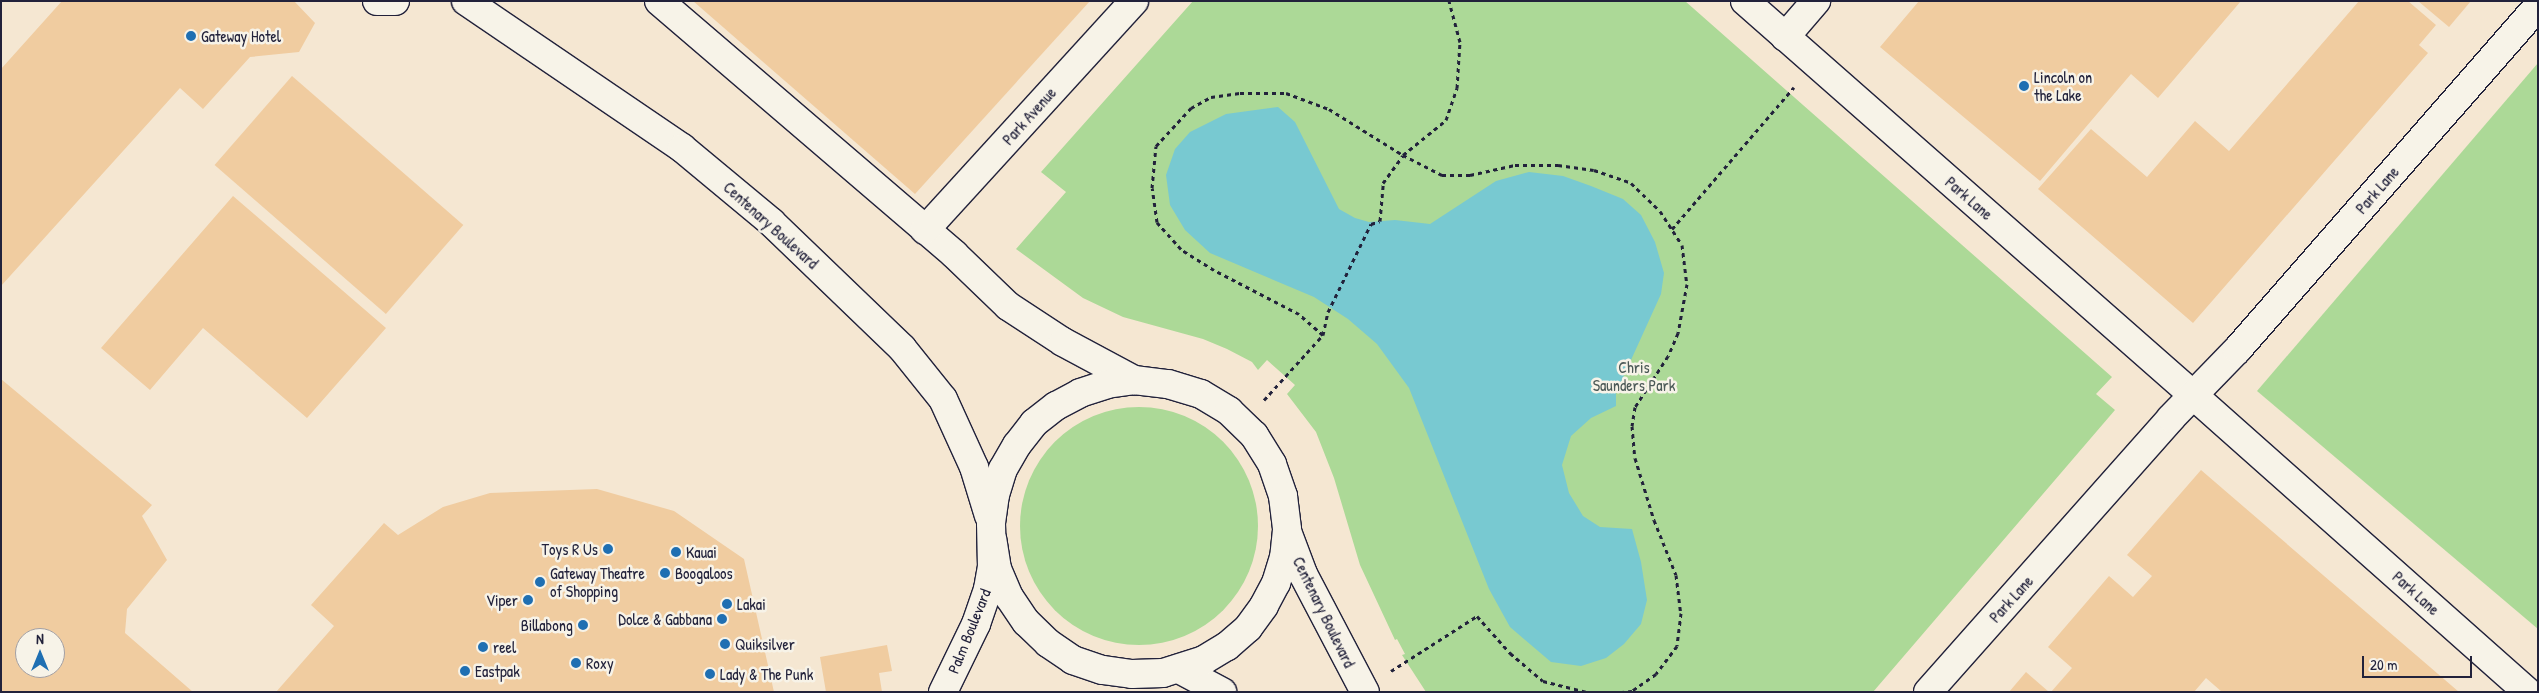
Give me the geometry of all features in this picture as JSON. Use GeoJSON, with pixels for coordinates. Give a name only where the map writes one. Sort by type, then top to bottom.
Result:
{"type":"FeatureCollection","features":[{"type":"Feature","properties":{"kind":"street"},"geometry":{"type":"LineString","coordinates":[[376,1],[395,1]]}},
{"type":"Feature","properties":{"kind":"street","name":"Centenary Boulevard"},"geometry":{"type":"LineString","coordinates":[[466,1],[682,148],[771,222],[902,348],[944,399],[974,467],[991,531]]}},
{"type":"Feature","properties":{"kind":"street"},"geometry":{"type":"LineString","coordinates":[[659,1],[925,230],[1008,306],[1063,342],[1134,380]]}},
{"type":"Feature","properties":{"kind":"street","name":"Park Avenue"},"geometry":{"type":"LineString","coordinates":[[925,230],[1134,1]]}},
{"type":"Feature","properties":{"kind":"street","name":"Park Lane"},"geometry":{"type":"LineString","coordinates":[[1745,1],[2193,394],[2527,692]]}},
{"type":"Feature","properties":{"kind":"street"},"geometry":{"type":"LineString","coordinates":[[1785,37],[1816,1]]}},
{"type":"Feature","properties":{"kind":"street","name":"Park Lane"},"geometry":{"type":"LineString","coordinates":[[1928,692],[2193,394],[2237,350],[2538,6]]}},
{"type":"Feature","properties":{"kind":"street"},"geometry":{"type":"LineString","coordinates":[[1169,678],[1227,646],[1248,628],[1264,606],[1276,582],[1284,557],[1287,530],[1283,496],[1272,464],[1254,435],[1229,411],[1201,394],[1168,384],[1134,380],[1106,384],[1080,393],[1056,406],[1034,423],[1017,445],[1003,469],[995,495],[991,531],[997,569],[1009,597],[1026,622],[1048,643],[1073,660],[1102,670],[1169,678],[1222,692]]}},
{"type":"Feature","properties":{"kind":"street","name":"Centenary Boulevard"},"geometry":{"type":"LineString","coordinates":[[1287,530],[1303,574],[1364,690]]}},
{"type":"Feature","properties":{"kind":"street","name":"Palm Boulevard"},"geometry":{"type":"LineString","coordinates":[[943,692],[968,641],[988,589],[992,567],[991,531]]}},
{"type":"Feature","properties":{"kind":"path"},"geometry":{"type":"LineString","coordinates":[[1242,424],[1323,334],[1328,312],[1371,224],[1380,221],[1383,183],[1403,155],[1446,120],[1457,88],[1460,42],[1449,1]]}},
{"type":"Feature","properties":{"kind":"path"},"geometry":{"type":"LineString","coordinates":[[1672,229],[1815,63]]}},
{"type":"Feature","properties":{"kind":"path"},"geometry":{"type":"LineString","coordinates":[[1323,334],[1299,314],[1214,270],[1181,249],[1157,222],[1152,188],[1156,146],[1191,108],[1211,97],[1240,93],[1286,93],[1329,109],[1403,155],[1442,175],[1470,175],[1515,165],[1558,165],[1594,170],[1631,183],[1660,211],[1682,244],[1687,284],[1678,333],[1668,356],[1635,407],[1632,426],[1635,458],[1654,520],[1676,575],[1681,612],[1677,646],[1656,674],[1632,691],[1622,692]]}},
{"type":"Feature","properties":{"kind":"path"},"geometry":{"type":"LineString","coordinates":[[1364,690],[1477,616],[1510,653],[1543,681],[1587,692]]}},
{"type":"Feature","properties":{"kind":"green space","name":"Chris Saunders Park"},"geometry":{"type":"Polygon","coordinates":[[[1193,1],[1685,1],[2112,377],[2096,394],[2115,410],[1873,692],[1426,692],[1402,655],[1405,654],[1397,639],[1395,640],[1360,565],[1334,478],[1316,432],[1287,394],[1295,385],[1267,360],[1258,370],[1252,362],[1203,339],[1123,317],[1083,298],[1016,249],[1066,192],[1041,172],[1193,1]]]}},
{"type":"Feature","properties":{"kind":"green space"},"geometry":{"type":"Polygon","coordinates":[[[2538,63],[2538,629],[2257,391],[2538,63]]]}},
{"type":"Feature","properties":{"kind":"green space"},"geometry":{"type":"Polygon","coordinates":[[[1127,407],[1151,407],[1174,412],[1195,421],[1215,434],[1231,450],[1244,470],[1253,491],[1258,514],[1256,549],[1249,572],[1231,602],[1215,618],[1195,631],[1174,640],[1151,645],[1127,645],[1104,640],[1083,631],[1063,618],[1047,602],[1034,582],[1025,561],[1020,538],[1020,514],[1025,491],[1034,470],[1047,450],[1063,434],[1083,421],[1104,412],[1127,407]]]}},
{"type":"Feature","properties":{"kind":"water"},"geometry":{"type":"Polygon","coordinates":[[[1278,107],[1295,122],[1339,209],[1355,218],[1369,222],[1395,220],[1430,224],[1496,181],[1529,172],[1563,176],[1591,186],[1623,199],[1641,215],[1655,242],[1664,273],[1661,294],[1616,393],[1616,406],[1591,418],[1571,436],[1562,465],[1569,493],[1583,516],[1600,527],[1632,529],[1641,562],[1647,600],[1641,624],[1624,644],[1606,658],[1581,666],[1551,662],[1510,627],[1489,589],[1409,388],[1377,344],[1348,319],[1314,297],[1210,253],[1185,230],[1170,205],[1166,175],[1175,149],[1190,132],[1226,114],[1278,107]]]}},
{"type":"Feature","properties":{"kind":"building"},"geometry":{"type":"Polygon","coordinates":[[[62,1],[294,1],[315,23],[299,52],[250,57],[203,109],[180,88],[1,286],[1,69],[62,1]]]}},
{"type":"Feature","properties":{"kind":"building"},"geometry":{"type":"Polygon","coordinates":[[[693,1],[1090,1],[915,194],[693,1]]]}},
{"type":"Feature","properties":{"kind":"building","name":"Lincoln on the Lake"},"geometry":{"type":"Polygon","coordinates":[[[1919,1],[2241,1],[2158,98],[2131,74],[2040,181],[1880,47],[1919,1]]]}},
{"type":"Feature","properties":{"kind":"building"},"geometry":{"type":"Polygon","coordinates":[[[2359,1],[2408,1],[2436,25],[2419,45],[2428,53],[2193,323],[2038,189],[2091,129],[2147,177],[2195,121],[2229,151],[2359,1]]]}},
{"type":"Feature","properties":{"kind":"building"},"geometry":{"type":"Polygon","coordinates":[[[2418,1],[2471,1],[2449,27],[2418,1]]]}},
{"type":"Feature","properties":{"kind":"building"},"geometry":{"type":"Polygon","coordinates":[[[292,76],[463,225],[386,314],[215,165],[292,76]]]}},
{"type":"Feature","properties":{"kind":"building"},"geometry":{"type":"Polygon","coordinates":[[[233,196],[386,328],[307,418],[203,328],[150,390],[101,348],[233,196]]]}},
{"type":"Feature","properties":{"kind":"building"},"geometry":{"type":"Polygon","coordinates":[[[1,379],[152,505],[142,516],[167,560],[127,609],[125,633],[193,692],[1,692],[1,379]]]}},
{"type":"Feature","properties":{"kind":"building"},"geometry":{"type":"Polygon","coordinates":[[[2201,470],[2459,692],[2222,692],[2206,678],[2194,692],[2051,692],[2072,668],[2048,647],[2109,576],[2133,597],[2152,576],[2127,555],[2201,470]]]}},
{"type":"Feature","properties":{"kind":"building","name":"Gateway Theatre of Shopping"},"geometry":{"type":"Polygon","coordinates":[[[597,489],[674,511],[744,559],[774,692],[276,692],[334,626],[311,605],[384,523],[398,535],[443,507],[490,493],[597,489]]]}},
{"type":"Feature","properties":{"kind":"building"},"geometry":{"type":"Polygon","coordinates":[[[887,645],[892,671],[879,673],[882,692],[826,692],[820,657],[887,645]]]}},
{"type":"Feature","properties":{"kind":"building"},"geometry":{"type":"Polygon","coordinates":[[[2026,672],[2049,692],[2009,692],[2026,672]]]}},
{"type":"Feature","properties":{"kind":"place","name":"Gateway Hotel"},"geometry":{"type":"Point","coordinates":[191,36]}},
{"type":"Feature","properties":{"kind":"place","name":"Lincoln on the Lake"},"geometry":{"type":"Point","coordinates":[2024,86]}},
{"type":"Feature","properties":{"kind":"place","name":"Toys R Us"},"geometry":{"type":"Point","coordinates":[608,549]}},
{"type":"Feature","properties":{"kind":"place","name":"Kauai"},"geometry":{"type":"Point","coordinates":[676,552]}},
{"type":"Feature","properties":{"kind":"place","name":"Boogaloos"},"geometry":{"type":"Point","coordinates":[665,573]}},
{"type":"Feature","properties":{"kind":"place","name":"Gateway Theatre of Shopping"},"geometry":{"type":"Point","coordinates":[540,582]}},
{"type":"Feature","properties":{"kind":"place","name":"Viper"},"geometry":{"type":"Point","coordinates":[528,600]}},
{"type":"Feature","properties":{"kind":"place","name":"Lakai"},"geometry":{"type":"Point","coordinates":[727,604]}},
{"type":"Feature","properties":{"kind":"place","name":"Dolce & Gabbana"},"geometry":{"type":"Point","coordinates":[722,619]}},
{"type":"Feature","properties":{"kind":"place","name":"Billabong"},"geometry":{"type":"Point","coordinates":[583,625]}},
{"type":"Feature","properties":{"kind":"place","name":"Quiksilver"},"geometry":{"type":"Point","coordinates":[725,644]}},
{"type":"Feature","properties":{"kind":"place","name":"reel"},"geometry":{"type":"Point","coordinates":[483,647]}},
{"type":"Feature","properties":{"kind":"place","name":"Roxy"},"geometry":{"type":"Point","coordinates":[576,663]}},
{"type":"Feature","properties":{"kind":"place","name":"Eastpak"},"geometry":{"type":"Point","coordinates":[465,671]}},
{"type":"Feature","properties":{"kind":"place","name":"Lady & The Punk"},"geometry":{"type":"Point","coordinates":[710,674]}}]}
